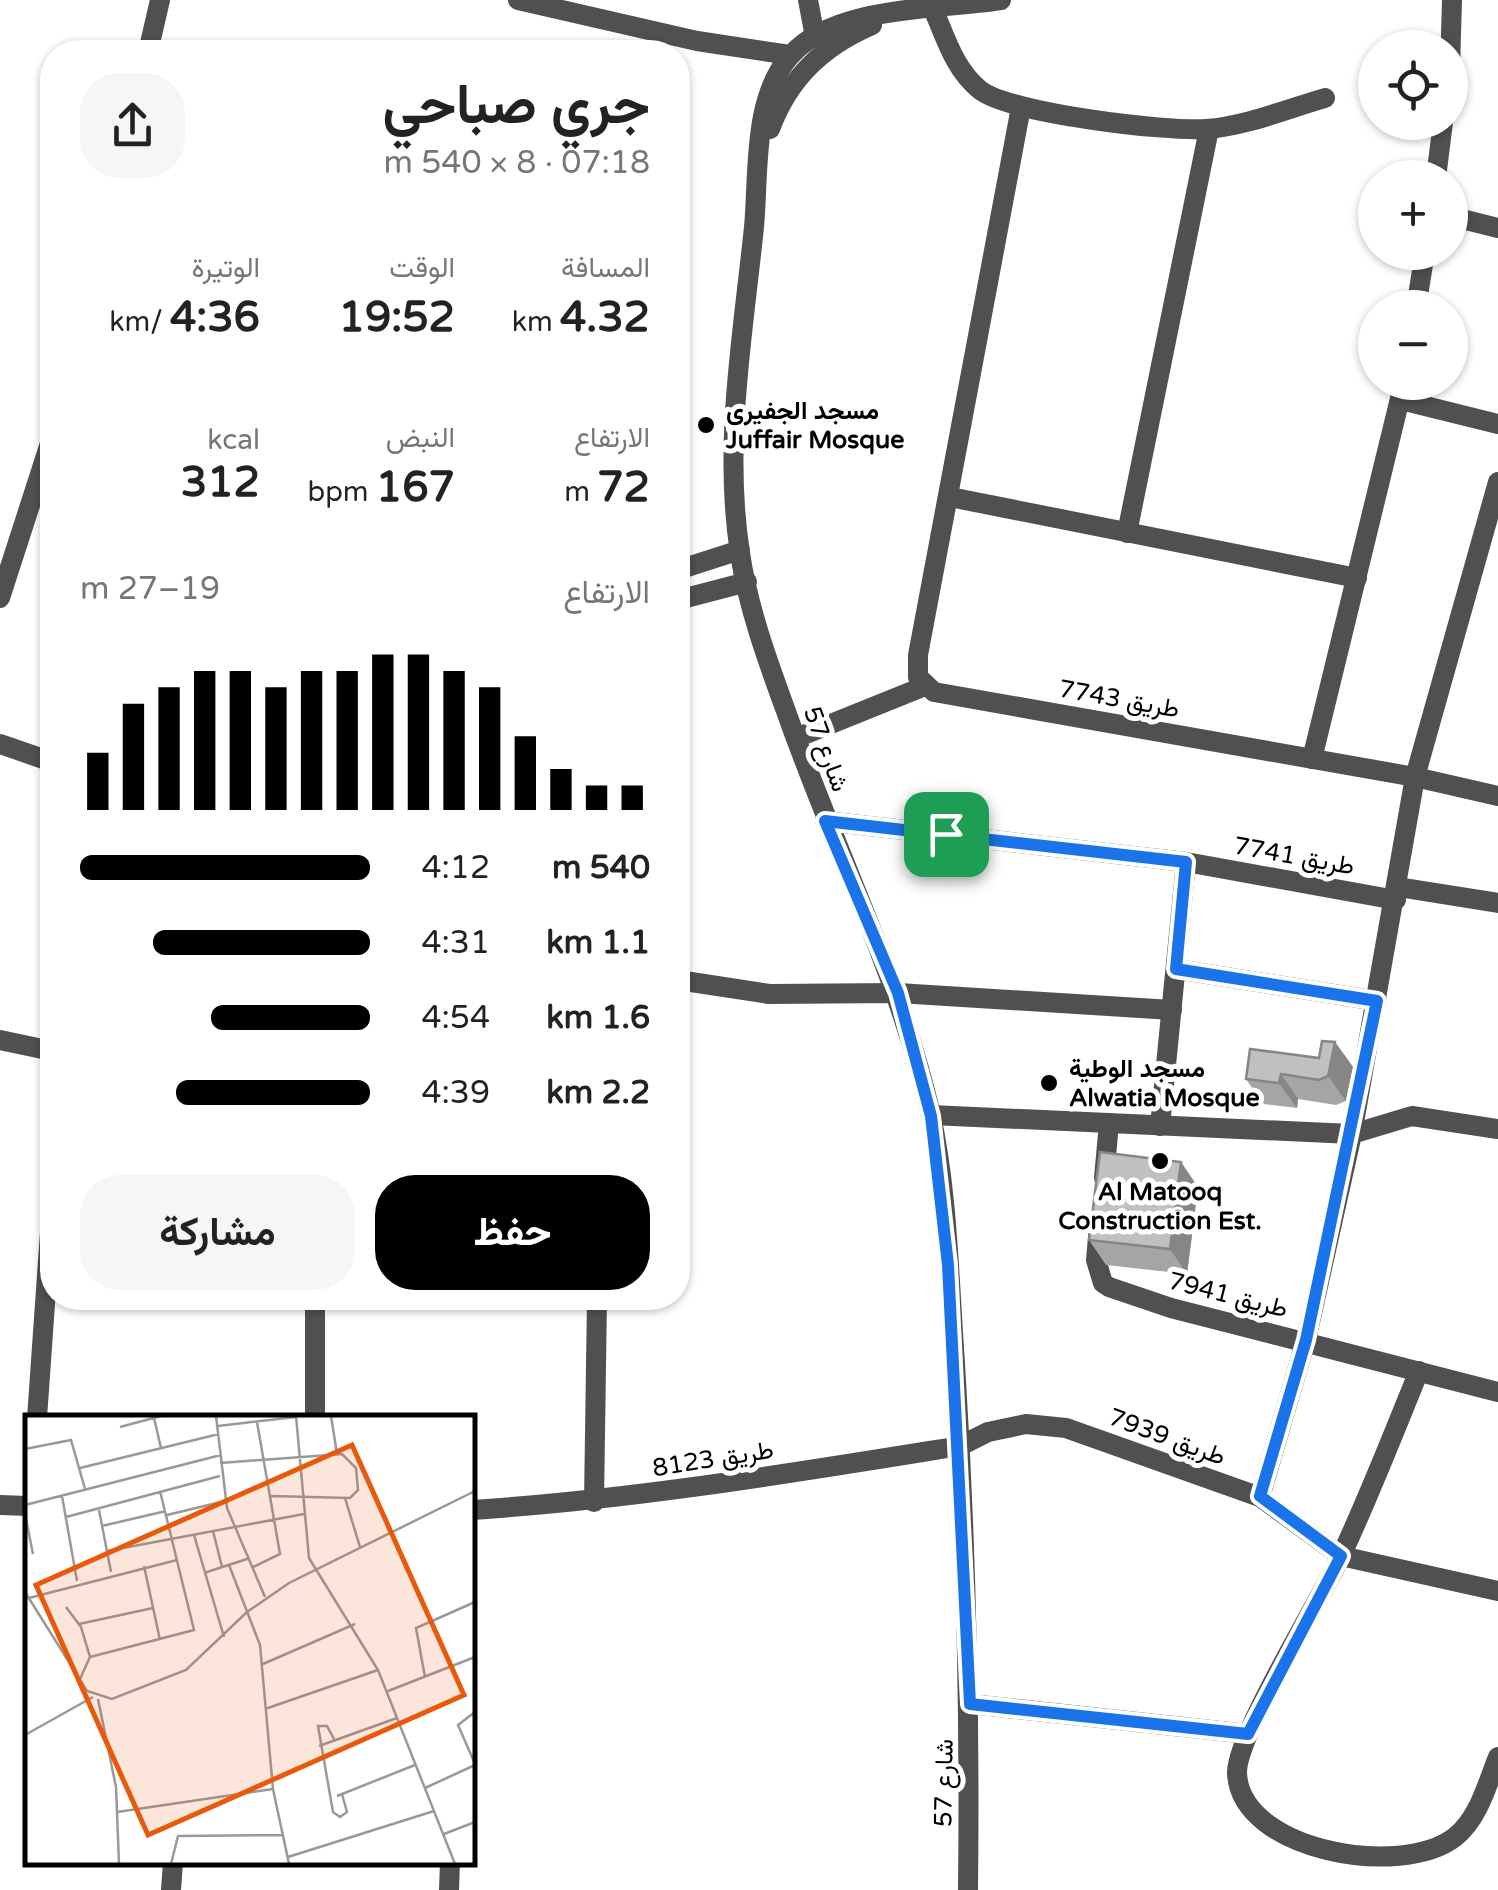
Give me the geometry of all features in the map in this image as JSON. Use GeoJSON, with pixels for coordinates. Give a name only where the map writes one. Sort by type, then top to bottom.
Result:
{"type":"FeatureCollection","features":[{"type":"Feature","properties":{"kind":"street"},"geometry":{"type":"LineString","coordinates":[[151,40],[160,0]]}},
{"type":"Feature","properties":{"kind":"street"},"geometry":{"type":"LineString","coordinates":[[518,0],[697,41],[790,56],[815,36],[859,17],[1001,0]]}},
{"type":"Feature","properties":{"kind":"street"},"geometry":{"type":"LineString","coordinates":[[808,0],[815,36]]}},
{"type":"Feature","properties":{"kind":"street"},"geometry":{"type":"LineString","coordinates":[[1451,30],[1452,0]]}},
{"type":"Feature","properties":{"kind":"street"},"geometry":{"type":"LineString","coordinates":[[934,11],[967,78],[982,92],[1022,108],[1209,129],[1325,98]]}},
{"type":"Feature","properties":{"kind":"street"},"geometry":{"type":"LineString","coordinates":[[762,152],[779,109],[808,64],[854,33],[912,12]]}},
{"type":"Feature","properties":{"kind":"street","name":"شارع 57"},"geometry":{"type":"LineString","coordinates":[[790,56],[768,102],[733,431],[732,493],[740,550],[763,647],[825,821],[898,993],[931,1116],[948,1265],[960,1446],[970,1704],[968,1890]]}},
{"type":"Feature","properties":{"kind":"street"},"geometry":{"type":"LineString","coordinates":[[796,738],[925,686],[916,666],[1022,108]]}},
{"type":"Feature","properties":{"kind":"street"},"geometry":{"type":"LineString","coordinates":[[1127,534],[1209,129]]}},
{"type":"Feature","properties":{"kind":"street"},"geometry":{"type":"LineString","coordinates":[[1468,220],[1498,228]]}},
{"type":"Feature","properties":{"kind":"street"},"geometry":{"type":"LineString","coordinates":[[1312,759],[1400,400]]}},
{"type":"Feature","properties":{"kind":"street"},"geometry":{"type":"LineString","coordinates":[[1428,400],[1498,424]]}},
{"type":"Feature","properties":{"kind":"street"},"geometry":{"type":"LineString","coordinates":[[0,598],[40,474]]}},
{"type":"Feature","properties":{"kind":"street"},"geometry":{"type":"LineString","coordinates":[[1260,1496],[1306,1340],[1352,1134],[1415,776],[1498,482]]}},
{"type":"Feature","properties":{"kind":"street"},"geometry":{"type":"LineString","coordinates":[[950,496],[1357,578]]}},
{"type":"Feature","properties":{"kind":"street"},"geometry":{"type":"LineString","coordinates":[[690,566],[740,550]]}},
{"type":"Feature","properties":{"kind":"street"},"geometry":{"type":"LineString","coordinates":[[690,597],[747,582]]}},
{"type":"Feature","properties":{"kind":"street","name":"طريق 7743"},"geometry":{"type":"LineString","coordinates":[[925,686],[934,692],[1415,776],[1498,796]]}},
{"type":"Feature","properties":{"kind":"street"},"geometry":{"type":"LineString","coordinates":[[0,744],[40,758]]}},
{"type":"Feature","properties":{"kind":"street","name":"طريق 7741"},"geometry":{"type":"LineString","coordinates":[[825,821],[1186,862],[1397,894],[1498,903]]}},
{"type":"Feature","properties":{"kind":"street"},"geometry":{"type":"LineString","coordinates":[[1160,1126],[1186,862]]}},
{"type":"Feature","properties":{"kind":"street"},"geometry":{"type":"LineString","coordinates":[[1176,969],[1377,1001]]}},
{"type":"Feature","properties":{"kind":"street"},"geometry":{"type":"LineString","coordinates":[[690,982],[769,994],[898,993],[1172,1010]]}},
{"type":"Feature","properties":{"kind":"street"},"geometry":{"type":"LineString","coordinates":[[0,1040],[40,1049]]}},
{"type":"Feature","properties":{"kind":"street"},"geometry":{"type":"LineString","coordinates":[[931,1116],[1352,1134],[1412,1116],[1498,1129]]}},
{"type":"Feature","properties":{"kind":"street","name":"طريق 7941"},"geometry":{"type":"LineString","coordinates":[[1109,1123],[1096,1260],[1103,1282],[1172,1308],[1498,1392]]}},
{"type":"Feature","properties":{"kind":"street"},"geometry":{"type":"LineString","coordinates":[[37,1415],[45,1310]]}},
{"type":"Feature","properties":{"kind":"street"},"geometry":{"type":"LineString","coordinates":[[315,1415],[316,1310]]}},
{"type":"Feature","properties":{"kind":"street"},"geometry":{"type":"LineString","coordinates":[[594,1502],[597,1310]]}},
{"type":"Feature","properties":{"kind":"street"},"geometry":{"type":"LineString","coordinates":[[1420,1371],[1341,1556],[1248,1734],[1237,1777],[1248,1804],[1285,1832],[1341,1855],[1402,1858],[1456,1836],[1491,1794],[1498,1757]]}},
{"type":"Feature","properties":{"kind":"street","name":"طريق 7939"},"geometry":{"type":"LineString","coordinates":[[960,1446],[988,1432],[1026,1424],[1066,1428],[1260,1496],[1341,1556]]}},
{"type":"Feature","properties":{"kind":"street","name":"طريق 8123"},"geometry":{"type":"LineString","coordinates":[[475,1510],[594,1502],[960,1446]]}},
{"type":"Feature","properties":{"kind":"street"},"geometry":{"type":"LineString","coordinates":[[0,1504],[25,1506]]}},
{"type":"Feature","properties":{"kind":"street"},"geometry":{"type":"LineString","coordinates":[[1341,1556],[1498,1590]]}},
{"type":"Feature","properties":{"kind":"street"},"geometry":{"type":"LineString","coordinates":[[970,1704],[1248,1734]]}},
{"type":"Feature","properties":{"kind":"street"},"geometry":{"type":"LineString","coordinates":[[449,1890],[450,1865]]}},
{"type":"Feature","properties":{"kind":"building"},"geometry":{"type":"Polygon","coordinates":[[[1322,1041],[1335,1042],[1328,1076],[1319,1080],[1281,1074],[1279,1083],[1246,1079],[1250,1049],[1319,1058],[1322,1041]]]}},
{"type":"Feature","properties":{"kind":"building"},"geometry":{"type":"Polygon","coordinates":[[[1100,1152],[1181,1162],[1170,1249],[1089,1240],[1100,1152]]]}},
{"type":"Feature","properties":{"kind":"place","name":"مسجد الجفيري Juffair Mosque"},"geometry":{"type":"Point","coordinates":[706,425]}},
{"type":"Feature","properties":{"kind":"place","name":"مسجد الوطية Alwatia Mosque"},"geometry":{"type":"Point","coordinates":[1049,1083]}},
{"type":"Feature","properties":{"kind":"place","name":"Al Matooq Construction Est."},"geometry":{"type":"Point","coordinates":[1160,1161]}},
{"type":"Feature","properties":{"kind":"route"},"geometry":{"type":"LineString","coordinates":[[825,821],[946,834],[1186,862],[1176,969],[1377,1001],[1306,1340],[1260,1496],[1341,1556],[1248,1734],[970,1704],[948,1265],[931,1116],[898,993],[825,821]]}}]}
